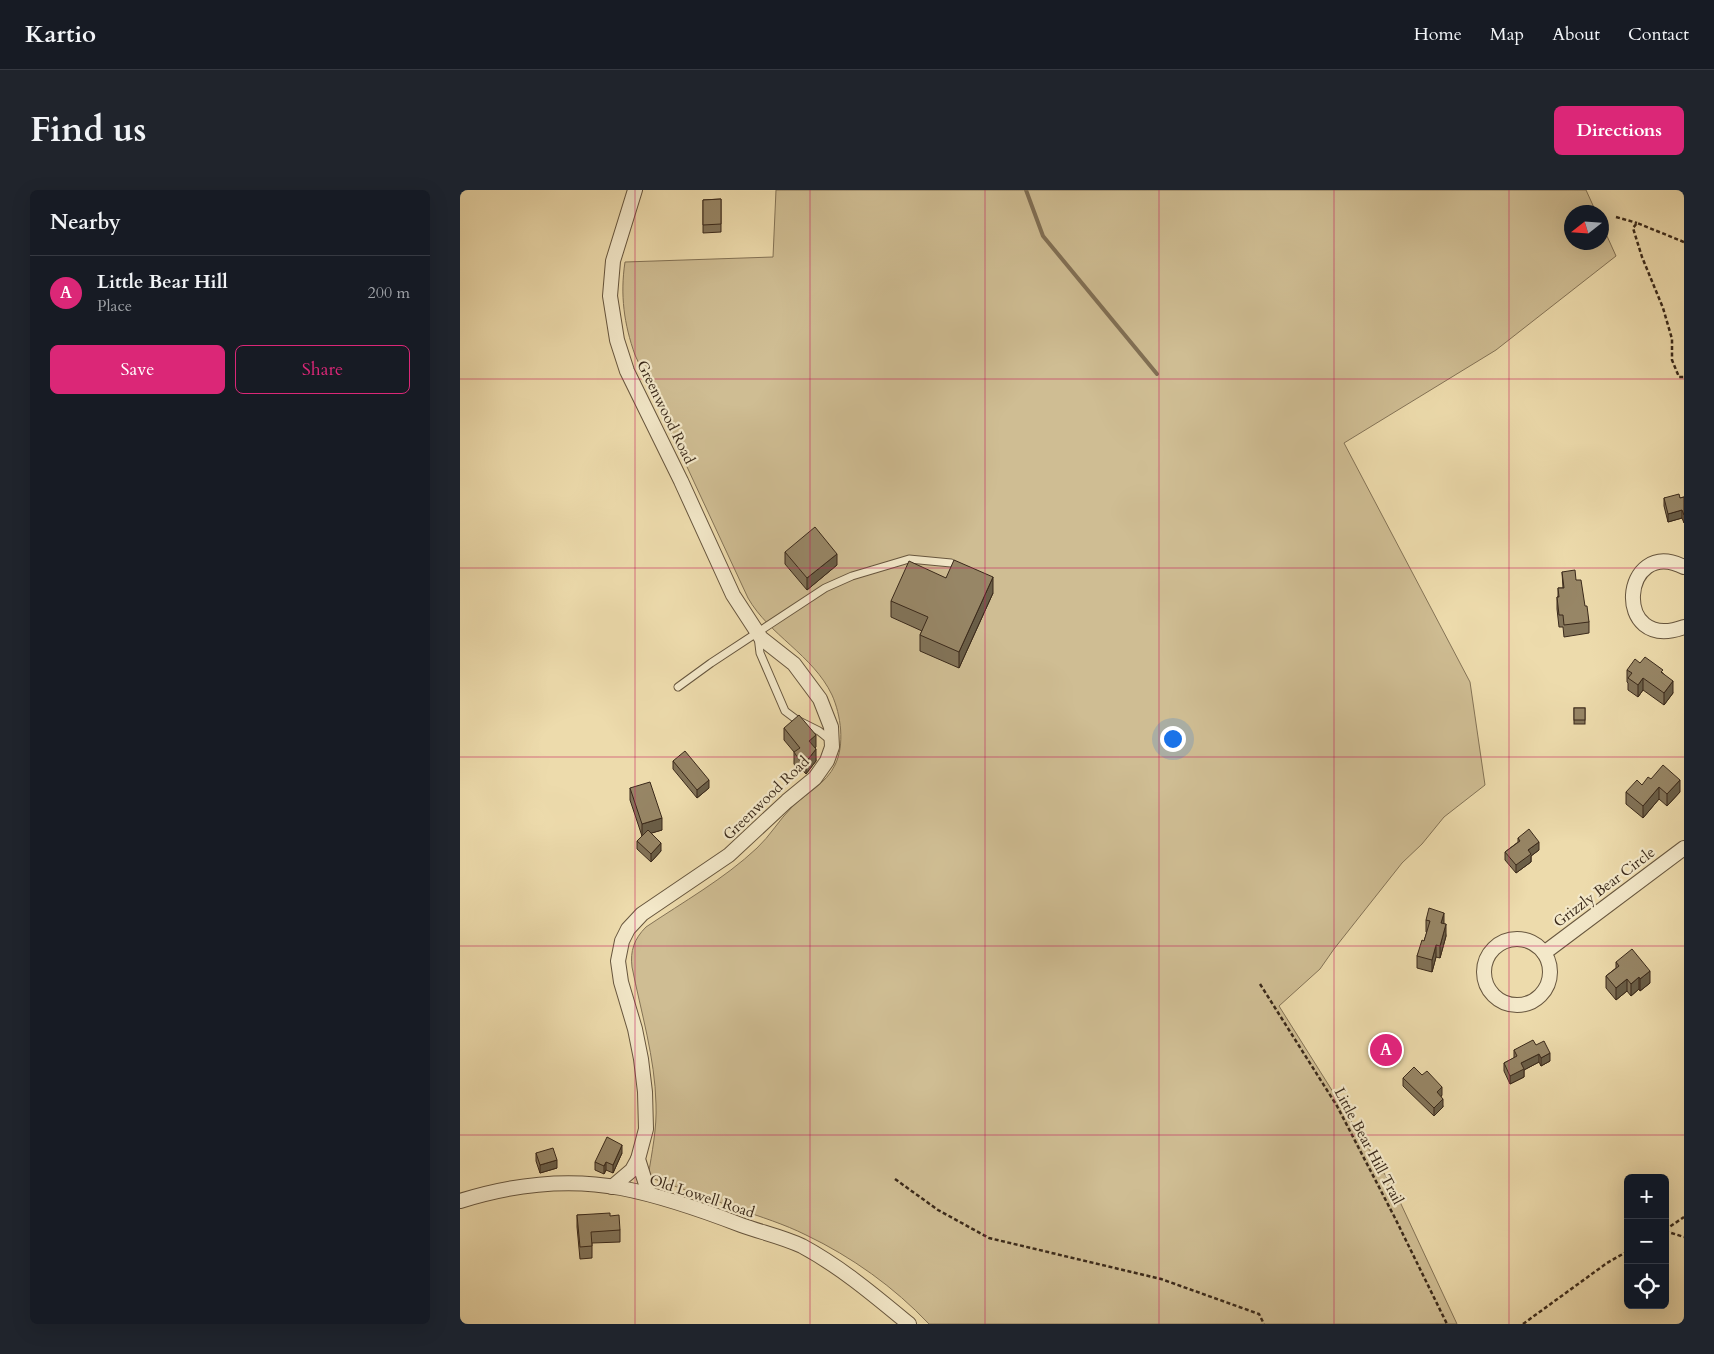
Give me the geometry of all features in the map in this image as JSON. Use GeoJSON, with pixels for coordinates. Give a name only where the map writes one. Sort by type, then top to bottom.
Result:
{"type":"FeatureCollection","features":[{"type":"Feature","properties":{"kind":"street","name":"Greenwood Road"},"geometry":{"type":"LineString","coordinates":[[635,190],[613,261],[610,296],[617,340],[627,371],[682,481],[733,595],[761,638],[794,664],[820,699],[831,728],[832,741],[827,761],[814,778],[772,814],[729,855],[642,914],[628,929],[622,941],[619,951],[621,982],[635,1029],[645,1092],[646,1129],[638,1160]]}},
{"type":"Feature","properties":{"kind":"street"},"geometry":{"type":"LineString","coordinates":[[1684,567],[1676,563],[1652,564],[1642,571],[1635,581],[1632,592],[1632,603],[1636,613],[1647,625],[1663,632],[1674,631],[1684,627]]}},
{"type":"Feature","properties":{"kind":"street","name":"Grizzly Bear Circle"},"geometry":{"type":"LineString","coordinates":[[1544,952],[1684,848]]}},
{"type":"Feature","properties":{"kind":"street"},"geometry":{"type":"LineString","coordinates":[[1514,939],[1527,940],[1544,952],[1549,966],[1550,980],[1539,998],[1526,1004],[1512,1006],[1499,1001],[1489,991],[1484,978],[1484,964],[1490,952],[1500,943],[1514,939]]}},
{"type":"Feature","properties":{"kind":"street"},"geometry":{"type":"LineString","coordinates":[[612,1187],[632,1170],[638,1160]]}},
{"type":"Feature","properties":{"kind":"street"},"geometry":{"type":"LineString","coordinates":[[638,1160],[649,1194]]}},
{"type":"Feature","properties":{"kind":"street","name":"Old Lowell Road"},"geometry":{"type":"LineString","coordinates":[[460,1201],[489,1192],[525,1186],[594,1184],[649,1194],[707,1212],[800,1246],[857,1282],[909,1324]]}},
{"type":"Feature","properties":{"kind":"lane"},"geometry":{"type":"LineString","coordinates":[[678,688],[711,663],[758,634],[825,588],[852,576],[909,559],[951,563]]}},
{"type":"Feature","properties":{"kind":"lane"},"geometry":{"type":"LineString","coordinates":[[758,634],[760,653],[785,711],[832,741]]}},
{"type":"Feature","properties":{"kind":"path"},"geometry":{"type":"LineString","coordinates":[[1616,216],[1684,242]]}},
{"type":"Feature","properties":{"kind":"path"},"geometry":{"type":"LineString","coordinates":[[1637,223],[1633,228],[1642,257],[1663,308],[1672,339],[1672,360],[1680,377],[1684,377]]}},
{"type":"Feature","properties":{"kind":"path","name":"Little Bear Hill Trail"},"geometry":{"type":"LineString","coordinates":[[1260,984],[1336,1106],[1395,1218],[1447,1324]]}},
{"type":"Feature","properties":{"kind":"path"},"geometry":{"type":"LineString","coordinates":[[895,1179],[938,1210],[989,1238],[1161,1279],[1259,1314],[1264,1324]]}},
{"type":"Feature","properties":{"kind":"path"},"geometry":{"type":"LineString","coordinates":[[1669,1227],[1684,1217]]}},
{"type":"Feature","properties":{"kind":"path"},"geometry":{"type":"LineString","coordinates":[[1669,1231],[1684,1237]]}},
{"type":"Feature","properties":{"kind":"path"},"geometry":{"type":"LineString","coordinates":[[1524,1324],[1607,1263],[1624,1253]]}},
{"type":"Feature","properties":{"kind":"shaded area"},"geometry":{"type":"Polygon","coordinates":[[[776,190],[1586,190],[1593,205],[1564,205],[1564,250],[1609,250],[1609,240],[1616,256],[1496,350],[1344,443],[1470,682],[1485,785],[1444,817],[1422,844],[1402,863],[1320,969],[1279,1006],[1394,1189],[1457,1324],[929,1324],[887,1285],[856,1263],[823,1244],[781,1224],[648,1177],[655,1131],[656,1104],[650,1052],[632,967],[632,950],[638,936],[646,927],[717,880],[762,843],[792,807],[831,772],[838,757],[841,730],[835,703],[824,681],[803,656],[767,623],[748,598],[635,355],[624,309],[625,262],[773,257],[776,190]]]}},
{"type":"Feature","properties":{"kind":"building"},"geometry":{"type":"Polygon","coordinates":[[[721,199],[721,224],[703,225],[703,200],[721,199]]]}},
{"type":"Feature","properties":{"kind":"building"},"geometry":{"type":"Polygon","coordinates":[[[1679,494],[1680,498],[1684,497],[1684,515],[1682,510],[1668,514],[1664,498],[1679,494]]]}},
{"type":"Feature","properties":{"kind":"building"},"geometry":{"type":"Polygon","coordinates":[[[815,527],[837,554],[807,578],[785,552],[815,527]]]}},
{"type":"Feature","properties":{"kind":"building"},"geometry":{"type":"Polygon","coordinates":[[[954,560],[993,577],[959,652],[920,635],[928,617],[891,601],[909,561],[946,578],[954,560]]]}},
{"type":"Feature","properties":{"kind":"building"},"geometry":{"type":"Polygon","coordinates":[[[1575,570],[1576,580],[1581,580],[1589,622],[1564,625],[1563,615],[1559,615],[1558,588],[1564,588],[1562,572],[1575,570]]]}},
{"type":"Feature","properties":{"kind":"building"},"geometry":{"type":"Polygon","coordinates":[[[1645,657],[1663,670],[1661,672],[1673,681],[1664,693],[1643,678],[1638,685],[1628,678],[1632,673],[1627,670],[1635,659],[1640,663],[1645,657]]]}},
{"type":"Feature","properties":{"kind":"building"},"geometry":{"type":"Polygon","coordinates":[[[1574,708],[1585,708],[1585,720],[1574,720],[1574,708]]]}},
{"type":"Feature","properties":{"kind":"building"},"geometry":{"type":"Polygon","coordinates":[[[799,715],[816,735],[809,741],[816,749],[806,762],[803,759],[800,761],[794,752],[800,748],[784,728],[799,715]]]}},
{"type":"Feature","properties":{"kind":"building"},"geometry":{"type":"Polygon","coordinates":[[[685,751],[709,780],[697,790],[673,761],[685,751]]]}},
{"type":"Feature","properties":{"kind":"building"},"geometry":{"type":"Polygon","coordinates":[[[1663,765],[1680,780],[1667,794],[1659,787],[1643,806],[1626,792],[1637,780],[1642,785],[1648,777],[1651,779],[1663,765]]]}},
{"type":"Feature","properties":{"kind":"building"},"geometry":{"type":"Polygon","coordinates":[[[650,782],[662,818],[642,824],[630,788],[650,782]]]}},
{"type":"Feature","properties":{"kind":"building"},"geometry":{"type":"Polygon","coordinates":[[[1529,829],[1539,842],[1528,850],[1531,854],[1516,865],[1505,852],[1520,841],[1518,838],[1529,829]]]}},
{"type":"Feature","properties":{"kind":"building"},"geometry":{"type":"Polygon","coordinates":[[[648,830],[661,843],[651,854],[637,841],[648,830]]]}},
{"type":"Feature","properties":{"kind":"building"},"geometry":{"type":"Polygon","coordinates":[[[1429,908],[1444,913],[1441,923],[1446,924],[1440,946],[1436,945],[1432,960],[1417,956],[1430,921],[1426,920],[1429,908]]]}},
{"type":"Feature","properties":{"kind":"building"},"geometry":{"type":"Polygon","coordinates":[[[1632,949],[1650,971],[1631,984],[1627,979],[1616,988],[1606,976],[1619,966],[1616,962],[1632,949]]]}},
{"type":"Feature","properties":{"kind":"building"},"geometry":{"type":"Polygon","coordinates":[[[1533,1040],[1536,1045],[1544,1041],[1550,1053],[1541,1058],[1539,1054],[1521,1063],[1524,1069],[1510,1076],[1504,1063],[1517,1056],[1514,1050],[1533,1040]]]}},
{"type":"Feature","properties":{"kind":"building"},"geometry":{"type":"Polygon","coordinates":[[[1414,1067],[1422,1075],[1427,1071],[1442,1087],[1437,1092],[1443,1099],[1434,1108],[1403,1078],[1414,1067]]]}},
{"type":"Feature","properties":{"kind":"building"},"geometry":{"type":"Polygon","coordinates":[[[607,1137],[622,1145],[613,1165],[606,1162],[604,1166],[595,1162],[607,1137]]]}},
{"type":"Feature","properties":{"kind":"building"},"geometry":{"type":"Polygon","coordinates":[[[553,1148],[557,1160],[540,1165],[536,1153],[553,1148]]]}},
{"type":"Feature","properties":{"kind":"building"},"geometry":{"type":"Polygon","coordinates":[[[610,1213],[610,1216],[619,1215],[620,1230],[591,1232],[592,1246],[580,1247],[577,1215],[610,1213]]]}},
{"type":"Feature","properties":{"kind":"waterway"},"geometry":{"type":"LineString","coordinates":[[1026,190],[1043,236],[1157,374]]}},
{"type":"Feature","properties":{"kind":"place","name":"Little Bear Hill"},"geometry":{"type":"Point","coordinates":[1386,1050]}}]}
